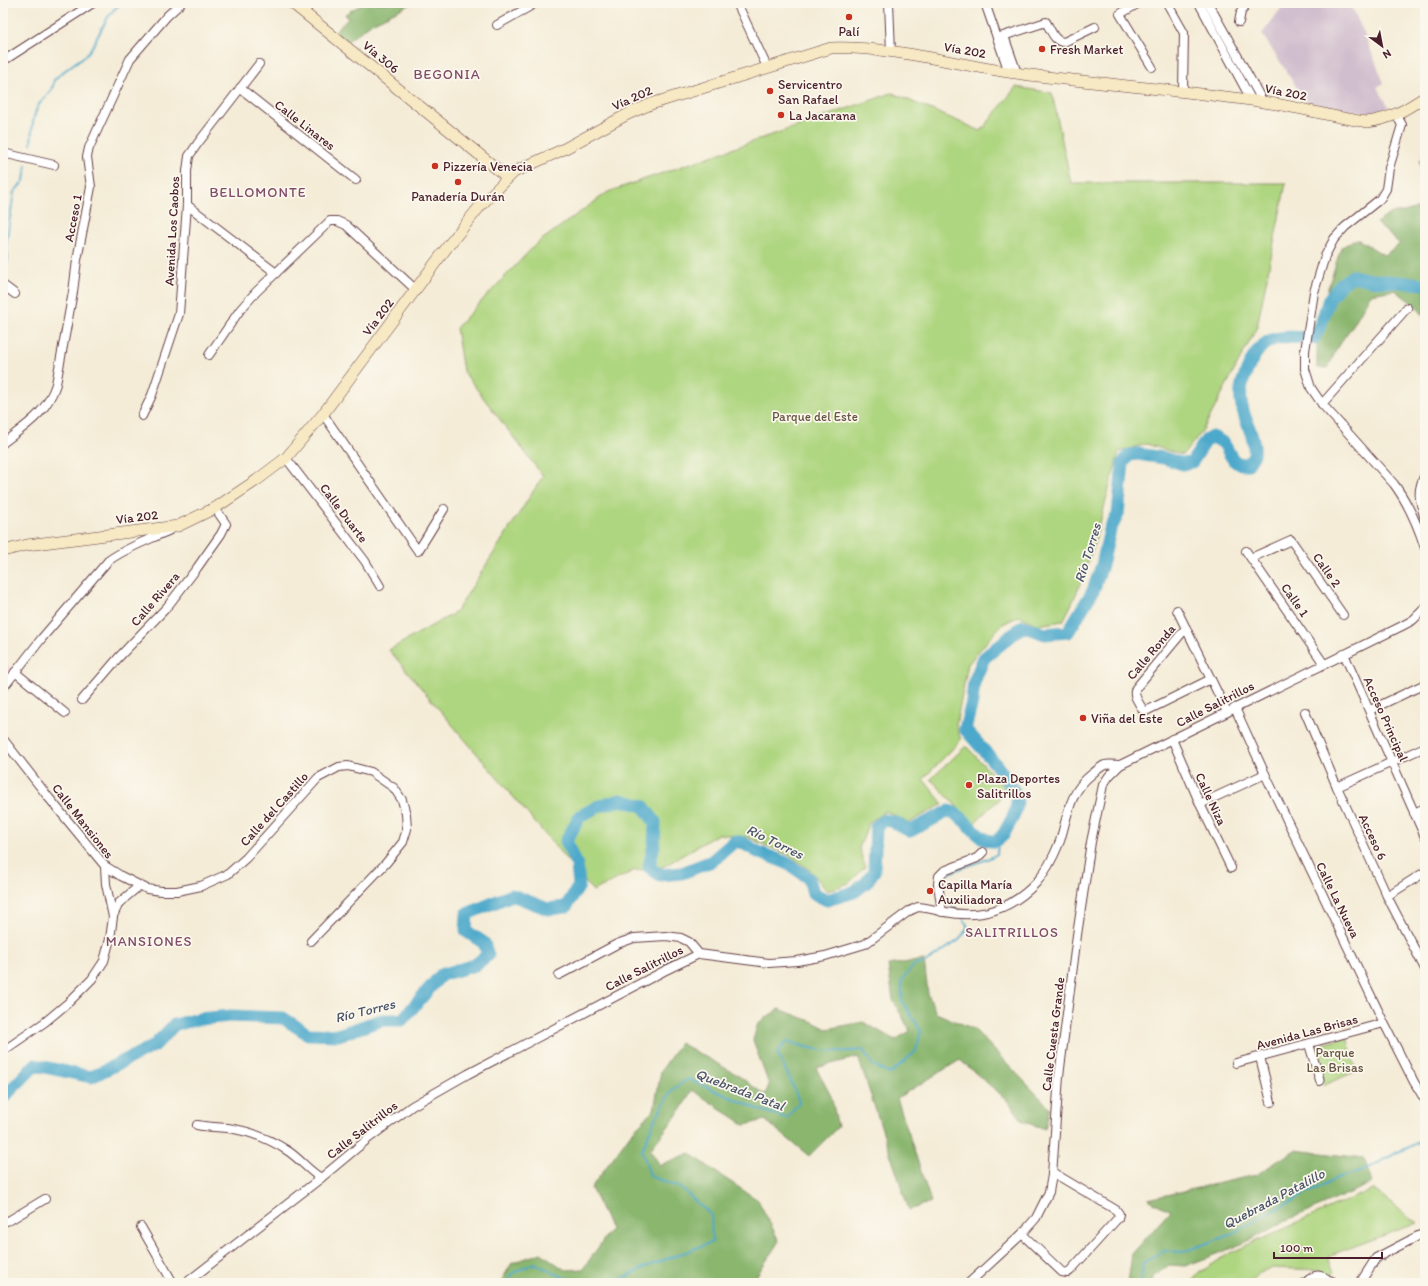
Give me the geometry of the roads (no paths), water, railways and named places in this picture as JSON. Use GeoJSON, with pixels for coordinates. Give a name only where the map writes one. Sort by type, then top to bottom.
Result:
{"type":"FeatureCollection","features":[{"type":"Feature","properties":{"kind":"main road","name":"Vía 306"},"geometry":{"type":"LineString","coordinates":[[292,3],[307,7],[507,178]]}},
{"type":"Feature","properties":{"kind":"main road","name":"Vía 202"},"geometry":{"type":"LineString","coordinates":[[3,551],[27,545],[178,526],[215,508],[257,480],[286,458],[323,414],[448,246],[481,205],[514,172],[564,149],[645,106],[767,67],[831,48],[853,48],[891,52],[1013,72],[1258,101],[1367,122],[1381,120],[1396,114],[1425,97]]}},
{"type":"Feature","properties":{"kind":"street"},"geometry":{"type":"LineString","coordinates":[[3,61],[93,3]]}},
{"type":"Feature","properties":{"kind":"street","name":"Acceso 1"},"geometry":{"type":"LineString","coordinates":[[3,443],[40,412],[52,395],[56,384],[92,187],[87,157],[89,148],[130,59],[167,16],[181,3]]}},
{"type":"Feature","properties":{"kind":"street"},"geometry":{"type":"LineString","coordinates":[[497,25],[536,3]]}},
{"type":"Feature","properties":{"kind":"street"},"geometry":{"type":"LineString","coordinates":[[737,3],[767,67]]}},
{"type":"Feature","properties":{"kind":"street"},"geometry":{"type":"LineString","coordinates":[[889,3],[891,52]]}},
{"type":"Feature","properties":{"kind":"street"},"geometry":{"type":"LineString","coordinates":[[986,3],[1001,37],[1013,72]]}},
{"type":"Feature","properties":{"kind":"street"},"geometry":{"type":"LineString","coordinates":[[1139,3],[1120,14],[1152,67]]}},
{"type":"Feature","properties":{"kind":"street"},"geometry":{"type":"LineString","coordinates":[[1167,3],[1184,33],[1183,91]]}},
{"type":"Feature","properties":{"kind":"street"},"geometry":{"type":"LineString","coordinates":[[1239,22],[1240,12],[1247,3]]}},
{"type":"Feature","properties":{"kind":"street"},"geometry":{"type":"LineString","coordinates":[[1205,5],[1238,56],[1258,101]]}},
{"type":"Feature","properties":{"kind":"street"},"geometry":{"type":"LineString","coordinates":[[1205,5],[1230,60],[1258,101]]}},
{"type":"Feature","properties":{"kind":"street"},"geometry":{"type":"LineString","coordinates":[[1001,37],[1046,22],[1055,38],[1061,42],[1064,42],[1095,27]]}},
{"type":"Feature","properties":{"kind":"street"},"geometry":{"type":"LineString","coordinates":[[1230,60],[1238,56]]}},
{"type":"Feature","properties":{"kind":"street","name":"Avenida Los Caobos"},"geometry":{"type":"LineString","coordinates":[[142,416],[152,395],[179,314],[189,156],[198,142],[259,64]]}},
{"type":"Feature","properties":{"kind":"street","name":"Calle Linares"},"geometry":{"type":"LineString","coordinates":[[240,88],[356,180]]}},
{"type":"Feature","properties":{"kind":"street"},"geometry":{"type":"LineString","coordinates":[[1396,114],[1402,125],[1389,168],[1386,189],[1377,202],[1345,227],[1334,239],[1325,256],[1314,292],[1305,352],[1305,369],[1311,388],[1322,404],[1403,496],[1425,548]]}},
{"type":"Feature","properties":{"kind":"street"},"geometry":{"type":"LineString","coordinates":[[3,153],[54,165]]}},
{"type":"Feature","properties":{"kind":"street"},"geometry":{"type":"LineString","coordinates":[[187,205],[276,273]]}},
{"type":"Feature","properties":{"kind":"street"},"geometry":{"type":"LineString","coordinates":[[209,355],[240,310],[256,292],[330,221],[337,221],[346,225],[416,290]]}},
{"type":"Feature","properties":{"kind":"street"},"geometry":{"type":"LineString","coordinates":[[3,285],[16,294]]}},
{"type":"Feature","properties":{"kind":"street"},"geometry":{"type":"LineString","coordinates":[[1322,404],[1407,308]]}},
{"type":"Feature","properties":{"kind":"street"},"geometry":{"type":"LineString","coordinates":[[323,414],[418,551],[444,509]]}},
{"type":"Feature","properties":{"kind":"street","name":"Calle Duarte"},"geometry":{"type":"LineString","coordinates":[[286,458],[361,556],[380,586]]}},
{"type":"Feature","properties":{"kind":"street"},"geometry":{"type":"LineString","coordinates":[[1425,475],[1422,481],[1419,496],[1425,519]]}},
{"type":"Feature","properties":{"kind":"street","name":"Calle Rivera"},"geometry":{"type":"LineString","coordinates":[[82,700],[119,657],[167,607],[221,534],[226,524],[215,508]]}},
{"type":"Feature","properties":{"kind":"street"},"geometry":{"type":"LineString","coordinates":[[3,688],[42,638],[108,561],[142,541],[178,526]]}},
{"type":"Feature","properties":{"kind":"street","name":"Calle 2"},"geometry":{"type":"LineString","coordinates":[[1251,558],[1291,540],[1343,615]]}},
{"type":"Feature","properties":{"kind":"street","name":"Calle 1"},"geometry":{"type":"LineString","coordinates":[[1246,551],[1324,664]]}},
{"type":"Feature","properties":{"kind":"street","name":"Calle Salitrillos"},"geometry":{"type":"LineString","coordinates":[[186,1283],[321,1178],[369,1138],[412,1106],[475,1070],[699,954],[769,963],[797,961],[840,952],[865,944],[909,911],[918,908],[966,915],[985,914],[1003,908],[1035,884],[1046,870],[1059,841],[1069,807],[1076,791],[1085,779],[1105,765],[1120,765],[1402,626],[1413,620],[1425,608]]}},
{"type":"Feature","properties":{"kind":"street"},"geometry":{"type":"LineString","coordinates":[[1177,610],[1227,712]]}},
{"type":"Feature","properties":{"kind":"street","name":"Calle Ronda"},"geometry":{"type":"LineString","coordinates":[[1186,628],[1136,688],[1134,692],[1135,695],[1143,710],[1146,711],[1211,679]]}},
{"type":"Feature","properties":{"kind":"street","name":"Acceso Principal"},"geometry":{"type":"LineString","coordinates":[[1344,654],[1425,837]]}},
{"type":"Feature","properties":{"kind":"street"},"geometry":{"type":"LineString","coordinates":[[15,672],[66,713]]}},
{"type":"Feature","properties":{"kind":"street"},"geometry":{"type":"LineString","coordinates":[[1370,710],[1425,684]]}},
{"type":"Feature","properties":{"kind":"street","name":"Calle La Nueva"},"geometry":{"type":"LineString","coordinates":[[1235,708],[1384,1023],[1414,1082],[1425,1100]]}},
{"type":"Feature","properties":{"kind":"street","name":"Acceso 6"},"geometry":{"type":"LineString","coordinates":[[1305,712],[1337,787],[1387,896],[1425,969]]}},
{"type":"Feature","properties":{"kind":"street","name":"Calle Mansiones"},"geometry":{"type":"LineString","coordinates":[[3,739],[105,866],[106,884],[113,917],[110,939],[104,961],[92,979],[69,1002],[45,1022],[3,1051]]}},
{"type":"Feature","properties":{"kind":"street","name":"Calle Niza"},"geometry":{"type":"LineString","coordinates":[[1172,739],[1200,804],[1231,868]]}},
{"type":"Feature","properties":{"kind":"street"},"geometry":{"type":"LineString","coordinates":[[1337,787],[1425,747]]}},
{"type":"Feature","properties":{"kind":"street","name":"Calle Cuesta Grande"},"geometry":{"type":"LineString","coordinates":[[969,1283],[1022,1234],[1036,1218],[1049,1192],[1052,1172],[1059,1076],[1077,935],[1091,842],[1103,785],[1109,776],[1120,765]]}},
{"type":"Feature","properties":{"kind":"street","name":"Calle del Castillo"},"geometry":{"type":"LineString","coordinates":[[105,866],[139,886],[147,889],[177,891],[201,886],[228,874],[246,858],[318,778],[339,767],[348,766],[371,772],[394,788],[402,800],[406,814],[407,829],[404,842],[386,863],[311,941]]}},
{"type":"Feature","properties":{"kind":"street"},"geometry":{"type":"LineString","coordinates":[[1200,804],[1265,774]]}},
{"type":"Feature","properties":{"kind":"street"},"geometry":{"type":"LineString","coordinates":[[1414,813],[1425,808]]}},
{"type":"Feature","properties":{"kind":"street"},"geometry":{"type":"LineString","coordinates":[[942,912],[938,884],[940,876],[944,871],[977,858],[983,852]]}},
{"type":"Feature","properties":{"kind":"street"},"geometry":{"type":"LineString","coordinates":[[1387,896],[1425,872]]}},
{"type":"Feature","properties":{"kind":"street"},"geometry":{"type":"LineString","coordinates":[[113,917],[119,903],[139,886]]}},
{"type":"Feature","properties":{"kind":"street"},"geometry":{"type":"LineString","coordinates":[[559,975],[617,944],[634,938],[666,936],[681,938],[689,942],[699,954]]}},
{"type":"Feature","properties":{"kind":"street","name":"Avenida Las Brisas"},"geometry":{"type":"LineString","coordinates":[[1236,1063],[1384,1023]]}},
{"type":"Feature","properties":{"kind":"street"},"geometry":{"type":"LineString","coordinates":[[1309,1044],[1320,1081]]}},
{"type":"Feature","properties":{"kind":"street"},"geometry":{"type":"LineString","coordinates":[[1260,1057],[1271,1102]]}},
{"type":"Feature","properties":{"kind":"street"},"geometry":{"type":"LineString","coordinates":[[197,1125],[228,1128],[269,1140],[288,1151],[303,1163],[313,1174],[321,1178]]}},
{"type":"Feature","properties":{"kind":"street"},"geometry":{"type":"LineString","coordinates":[[1022,1234],[1062,1272],[1067,1273],[1118,1218],[1119,1214],[1116,1210],[1052,1172]]}},
{"type":"Feature","properties":{"kind":"street"},"geometry":{"type":"LineString","coordinates":[[3,1222],[10,1220],[45,1199]]}},
{"type":"Feature","properties":{"kind":"street"},"geometry":{"type":"LineString","coordinates":[[141,1227],[173,1283]]}},
{"type":"Feature","properties":{"kind":"street"},"geometry":{"type":"LineString","coordinates":[[1360,1283],[1376,1258],[1420,1235],[1425,1235]]}},
{"type":"Feature","properties":{"kind":"street"},"geometry":{"type":"LineString","coordinates":[[1304,1283],[1314,1275],[1321,1275],[1335,1283]]}},
{"type":"Feature","properties":{"kind":"waterway"},"geometry":{"type":"LineString","coordinates":[[3,8],[7,7],[11,3]]}},
{"type":"Feature","properties":{"kind":"waterway"},"geometry":{"type":"LineString","coordinates":[[31,144],[36,111],[40,102],[52,88],[54,80],[86,55],[91,49],[111,13],[123,3]]}},
{"type":"Feature","properties":{"kind":"waterway"},"geometry":{"type":"LineString","coordinates":[[5,271],[8,258],[6,243],[14,192],[24,181],[26,166]]}},
{"type":"Feature","properties":{"kind":"waterway","name":"Río Torres"},"geometry":{"type":"LineString","coordinates":[[3,1098],[35,1065],[91,1077],[154,1046],[174,1025],[199,1019],[231,1016],[283,1018],[308,1034],[338,1035],[382,1020],[402,1020],[441,975],[475,965],[488,955],[484,943],[466,931],[467,914],[512,895],[548,909],[566,907],[579,886],[577,865],[566,841],[580,816],[599,806],[621,800],[643,806],[655,822],[654,845],[649,867],[660,875],[682,873],[712,861],[735,841],[743,843],[758,852],[787,863],[809,878],[813,893],[827,900],[854,892],[866,883],[874,871],[876,827],[884,820],[894,822],[910,831],[949,811],[955,813],[982,837],[994,841],[999,839],[1014,815],[1017,798],[1015,792],[1003,774],[965,729],[972,702],[974,682],[984,658],[1023,626],[1045,634],[1068,632],[1093,591],[1102,565],[1110,530],[1118,514],[1123,463],[1129,455],[1138,454],[1164,458],[1183,464],[1192,462],[1207,439],[1213,437],[1224,444],[1235,461],[1242,464],[1248,464],[1253,457],[1254,446],[1242,407],[1241,390],[1250,364],[1262,346],[1269,341],[1284,337],[1314,338],[1321,324],[1329,299],[1341,284],[1353,276],[1370,280],[1425,284]]}},
{"type":"Feature","properties":{"kind":"waterway","name":"Quebrada Patal"},"geometry":{"type":"LineString","coordinates":[[958,911],[945,898],[943,889],[945,877],[958,869],[985,860],[997,854],[998,839]]}},
{"type":"Feature","properties":{"kind":"waterway","name":"Quebrada Patal"},"geometry":{"type":"LineString","coordinates":[[614,1283],[643,1268],[712,1242],[711,1215],[681,1188],[650,1176],[642,1150],[654,1121],[672,1090],[688,1079],[760,1110],[787,1118],[799,1102],[790,1079],[777,1053],[787,1041],[815,1049],[843,1051],[863,1050],[874,1066],[890,1074],[916,1051],[921,1031],[902,1001],[902,980],[914,965],[925,963],[959,940],[967,929],[967,925],[962,916]]}},
{"type":"Feature","properties":{"kind":"waterway","name":"Quebrada Patalillo"},"geometry":{"type":"LineString","coordinates":[[1141,1283],[1143,1263],[1162,1251],[1183,1252],[1232,1234],[1337,1178],[1362,1171],[1419,1142],[1425,1130]]}},
{"type":"Feature","properties":{"kind":"waterway","name":"Quebrada Patal"},"geometry":{"type":"LineString","coordinates":[[506,1283],[513,1273],[534,1263],[573,1282],[585,1283]]}},
{"type":"Feature","properties":{"kind":"place","name":"Palí"},"geometry":{"type":"Point","coordinates":[849,17]}},
{"type":"Feature","properties":{"kind":"place","name":"Fresh Market"},"geometry":{"type":"Point","coordinates":[1042,49]}},
{"type":"Feature","properties":{"kind":"place","name":"Servicentro San Rafael"},"geometry":{"type":"Point","coordinates":[770,91]}},
{"type":"Feature","properties":{"kind":"place","name":"La Jacarana"},"geometry":{"type":"Point","coordinates":[781,115]}},
{"type":"Feature","properties":{"kind":"place","name":"Pizzería Venecia"},"geometry":{"type":"Point","coordinates":[435,166]}},
{"type":"Feature","properties":{"kind":"place","name":"Panadería Durán"},"geometry":{"type":"Point","coordinates":[458,182]}},
{"type":"Feature","properties":{"kind":"place","name":"Viña del Este"},"geometry":{"type":"Point","coordinates":[1083,718]}},
{"type":"Feature","properties":{"kind":"place","name":"Plaza Deportes Salitrillos"},"geometry":{"type":"Point","coordinates":[969,785]}},
{"type":"Feature","properties":{"kind":"place","name":"Capilla María Auxiliadora"},"geometry":{"type":"Point","coordinates":[930,891]}},
{"type":"Feature","properties":{"kind":"district","name":"BEGONIA"},"geometry":{"type":"Point","coordinates":[447,74]}},
{"type":"Feature","properties":{"kind":"district","name":"BELLOMONTE"},"geometry":{"type":"Point","coordinates":[258,192]}},
{"type":"Feature","properties":{"kind":"district","name":"SALITRILLOS"},"geometry":{"type":"Point","coordinates":[1012,932]}},
{"type":"Feature","properties":{"kind":"district","name":"MANSIONES"},"geometry":{"type":"Point","coordinates":[149,941]}},
{"type":"Feature","properties":{"kind":"park label","name":"Parque del Este"},"geometry":{"type":"Point","coordinates":[815,416]}},
{"type":"Feature","properties":{"kind":"park label","name":"Parque Las Brisas"},"geometry":{"type":"Point","coordinates":[1335,1060]}}]}
